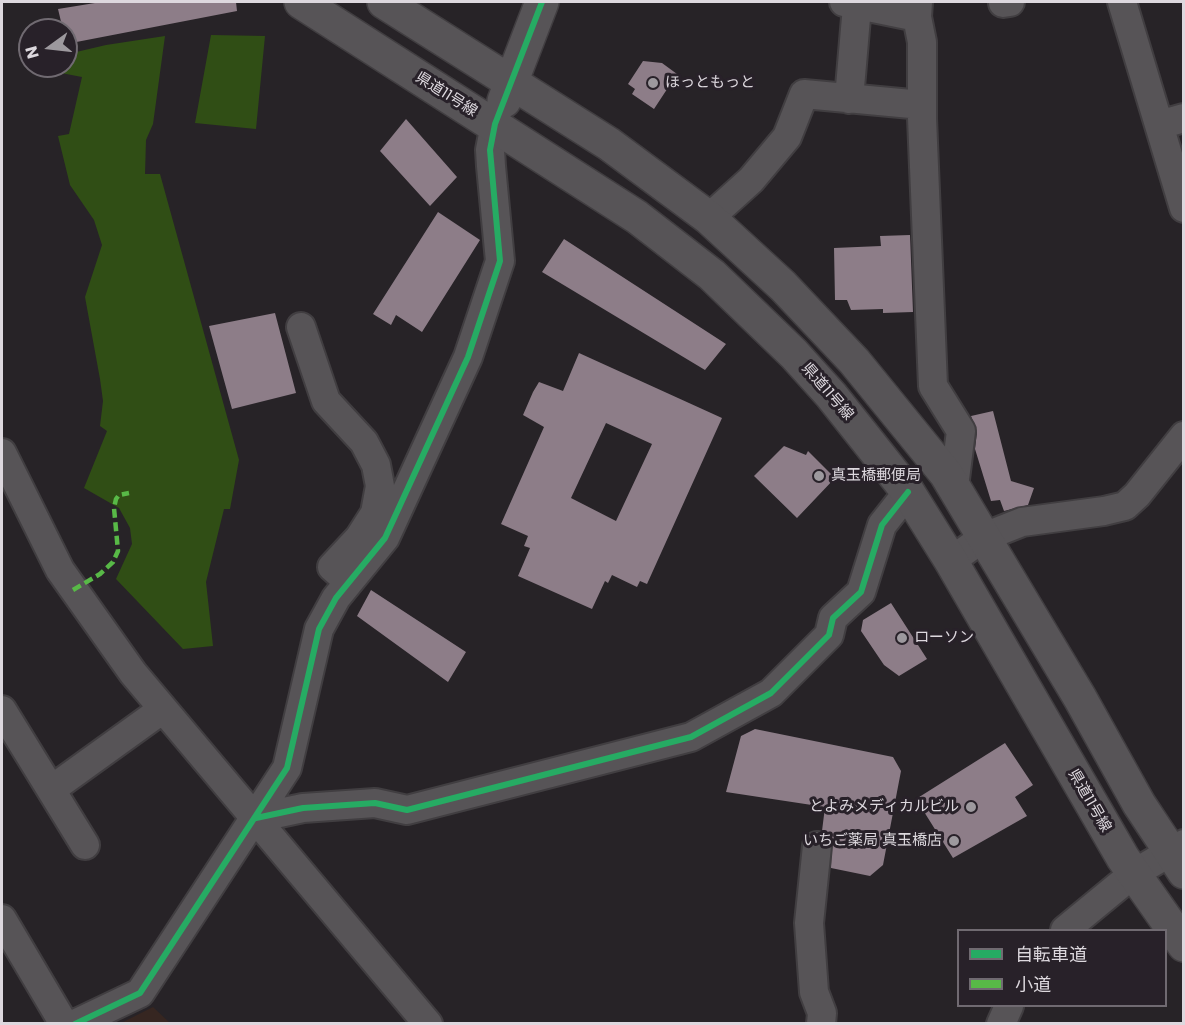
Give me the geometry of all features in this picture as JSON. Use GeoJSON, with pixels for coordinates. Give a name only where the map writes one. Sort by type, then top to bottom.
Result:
{"type":"FeatureCollection","features":[{"type":"Feature","properties":{"kind":"main road","name":"県道11号線"},"geometry":{"type":"LineString","coordinates":[[301,2],[629,211],[712,275],[794,354],[831,394],[908,492],[951,561],[1133,874],[1184,945]]}},
{"type":"Feature","properties":{"kind":"main road"},"geometry":{"type":"LineString","coordinates":[[384,2],[609,144],[709,218],[783,286],[854,361],[897,410],[954,487],[1080,698],[1139,804],[1179,856]]}},
{"type":"Feature","properties":{"kind":"main road"},"geometry":{"type":"LineString","coordinates":[[495,124],[542,2]]}},
{"type":"Feature","properties":{"kind":"street"},"geometry":{"type":"LineString","coordinates":[[1122,2],[1171,122],[1184,208]]}},
{"type":"Feature","properties":{"kind":"street"},"geometry":{"type":"LineString","coordinates":[[849,99],[850,4],[918,9],[922,42],[922,105],[933,386],[961,431],[954,487]]}},
{"type":"Feature","properties":{"kind":"street"},"geometry":{"type":"LineString","coordinates":[[709,218],[751,180],[787,137],[804,94],[922,105]]}},
{"type":"Feature","properties":{"kind":"street"},"geometry":{"type":"LineString","coordinates":[[75,1023],[140,993],[287,768],[319,629],[336,598],[385,538],[468,357],[500,261],[491,166],[495,124]]}},
{"type":"Feature","properties":{"kind":"street"},"geometry":{"type":"LineString","coordinates":[[302,327],[326,401],[364,442],[376,465],[380,486],[375,513],[359,538],[332,567],[348,582]]}},
{"type":"Feature","properties":{"kind":"street"},"geometry":{"type":"LineString","coordinates":[[951,561],[984,537],[1022,522],[1125,506],[1137,495],[1184,436]]}},
{"type":"Feature","properties":{"kind":"street"},"geometry":{"type":"LineString","coordinates":[[2,453],[60,570],[133,674],[428,1023]]}},
{"type":"Feature","properties":{"kind":"street"},"geometry":{"type":"LineString","coordinates":[[256,818],[303,808],[375,803],[407,810],[691,737],[771,693],[830,635],[833,618],[861,592],[882,525],[908,492]]}},
{"type":"Feature","properties":{"kind":"street"},"geometry":{"type":"LineString","coordinates":[[52,789],[163,709]]}},
{"type":"Feature","properties":{"kind":"street"},"geometry":{"type":"LineString","coordinates":[[2,710],[85,845]]}},
{"type":"Feature","properties":{"kind":"street"},"geometry":{"type":"LineString","coordinates":[[817,846],[809,923],[814,992],[822,1013],[821,1023]]}},
{"type":"Feature","properties":{"kind":"street"},"geometry":{"type":"LineString","coordinates":[[1066,929],[1133,874],[1179,856]]}},
{"type":"Feature","properties":{"kind":"street"},"geometry":{"type":"LineString","coordinates":[[2,919],[64,1023]]}},
{"type":"Feature","properties":{"kind":"street"},"geometry":{"type":"LineString","coordinates":[[1001,1023],[1008,1007]]}},
{"type":"Feature","properties":{"kind":"shaded area"},"geometry":{"type":"Polygon","coordinates":[[[153,1007],[170,1023],[121,1023],[153,1007]]]}},
{"type":"Feature","properties":{"kind":"green space"},"geometry":{"type":"Polygon","coordinates":[[[211,35],[265,36],[256,129],[195,123],[211,35]]]}},
{"type":"Feature","properties":{"kind":"green space"},"geometry":{"type":"Polygon","coordinates":[[[165,36],[153,124],[146,140],[145,174],[160,174],[239,460],[230,509],[224,509],[206,582],[213,646],[183,649],[116,579],[132,544],[130,528],[119,508],[84,488],[107,431],[100,426],[103,401],[85,297],[102,245],[94,220],[70,185],[58,136],[69,134],[82,77],[78,76],[78,52],[165,36]]]}},
{"type":"Feature","properties":{"kind":"building"},"geometry":{"type":"Polygon","coordinates":[[[101,2],[236,2],[237,11],[78,42],[78,18],[60,18],[58,9],[101,2]]]}},
{"type":"Feature","properties":{"kind":"building"},"geometry":{"type":"Polygon","coordinates":[[[643,61],[662,63],[677,74],[654,109],[632,94],[635,89],[628,84],[643,61]]]}},
{"type":"Feature","properties":{"kind":"building"},"geometry":{"type":"Polygon","coordinates":[[[406,119],[457,177],[430,206],[380,151],[406,119]]]}},
{"type":"Feature","properties":{"kind":"building"},"geometry":{"type":"Polygon","coordinates":[[[438,212],[480,240],[422,332],[396,315],[391,325],[373,314],[438,212]]]}},
{"type":"Feature","properties":{"kind":"building"},"geometry":{"type":"Polygon","coordinates":[[[910,235],[913,312],[883,313],[883,309],[851,310],[847,300],[835,300],[834,248],[881,246],[880,236],[910,235]]]}},
{"type":"Feature","properties":{"kind":"building"},"geometry":{"type":"Polygon","coordinates":[[[564,239],[726,344],[705,370],[542,272],[564,239]]]}},
{"type":"Feature","properties":{"kind":"building"},"geometry":{"type":"Polygon","coordinates":[[[275,313],[296,393],[232,409],[209,326],[275,313]]]}},
{"type":"Feature","properties":{"kind":"building"},"geometry":{"type":"Polygon","coordinates":[[[579,353],[722,418],[647,584],[640,581],[637,587],[612,575],[608,583],[605,581],[592,609],[518,576],[530,548],[524,546],[528,536],[501,524],[544,427],[523,415],[533,392],[539,382],[563,391],[579,353]],[[606,423],[571,498],[616,521],[652,444],[606,423]]]}},
{"type":"Feature","properties":{"kind":"building"},"geometry":{"type":"Polygon","coordinates":[[[993,411],[1011,481],[1034,488],[1028,505],[1004,511],[1000,500],[991,501],[975,449],[977,432],[971,416],[993,411]]]}},
{"type":"Feature","properties":{"kind":"building"},"geometry":{"type":"Polygon","coordinates":[[[784,446],[806,455],[808,451],[835,478],[797,518],[754,476],[784,446]]]}},
{"type":"Feature","properties":{"kind":"building"},"geometry":{"type":"Polygon","coordinates":[[[371,590],[466,652],[448,682],[357,616],[371,590]]]}},
{"type":"Feature","properties":{"kind":"building"},"geometry":{"type":"Polygon","coordinates":[[[891,603],[927,659],[899,676],[884,665],[861,631],[863,620],[891,603]]]}},
{"type":"Feature","properties":{"kind":"building"},"geometry":{"type":"Polygon","coordinates":[[[755,729],[893,757],[901,771],[883,865],[870,876],[831,868],[832,840],[822,831],[825,807],[726,792],[741,736],[755,729]]]}},
{"type":"Feature","properties":{"kind":"building","name":"とよみメディカルビル"},"geometry":{"type":"Polygon","coordinates":[[[1005,743],[1033,785],[1015,797],[1027,816],[953,858],[916,799],[1005,743]]]}},
{"type":"Feature","properties":{"kind":"marked path"},"geometry":{"type":"LineString","coordinates":[[73,590],[100,574],[113,562],[118,551],[114,508],[116,499],[119,495],[129,493]]}},
{"type":"Feature","properties":{"kind":"cycle path"},"geometry":{"type":"LineString","coordinates":[[75,1024],[140,993],[287,768],[319,629],[336,598],[385,538],[468,357],[500,261],[490,150],[495,124],[542,2]]}},
{"type":"Feature","properties":{"kind":"cycle path"},"geometry":{"type":"LineString","coordinates":[[256,818],[303,808],[375,803],[407,810],[691,737],[771,693],[829,635],[833,618],[861,592],[882,525],[908,492]]}},
{"type":"Feature","properties":{"kind":"place","name":"ほっともっと"},"geometry":{"type":"Point","coordinates":[653,83]}},
{"type":"Feature","properties":{"kind":"place","name":"真玉橋郵便局"},"geometry":{"type":"Point","coordinates":[819,476]}},
{"type":"Feature","properties":{"kind":"place","name":"ローソン"},"geometry":{"type":"Point","coordinates":[902,638]}},
{"type":"Feature","properties":{"kind":"place","name":"とよみメディカルビル"},"geometry":{"type":"Point","coordinates":[971,807]}},
{"type":"Feature","properties":{"kind":"place","name":"いちご薬局 真玉橋店"},"geometry":{"type":"Point","coordinates":[954,841]}}]}
